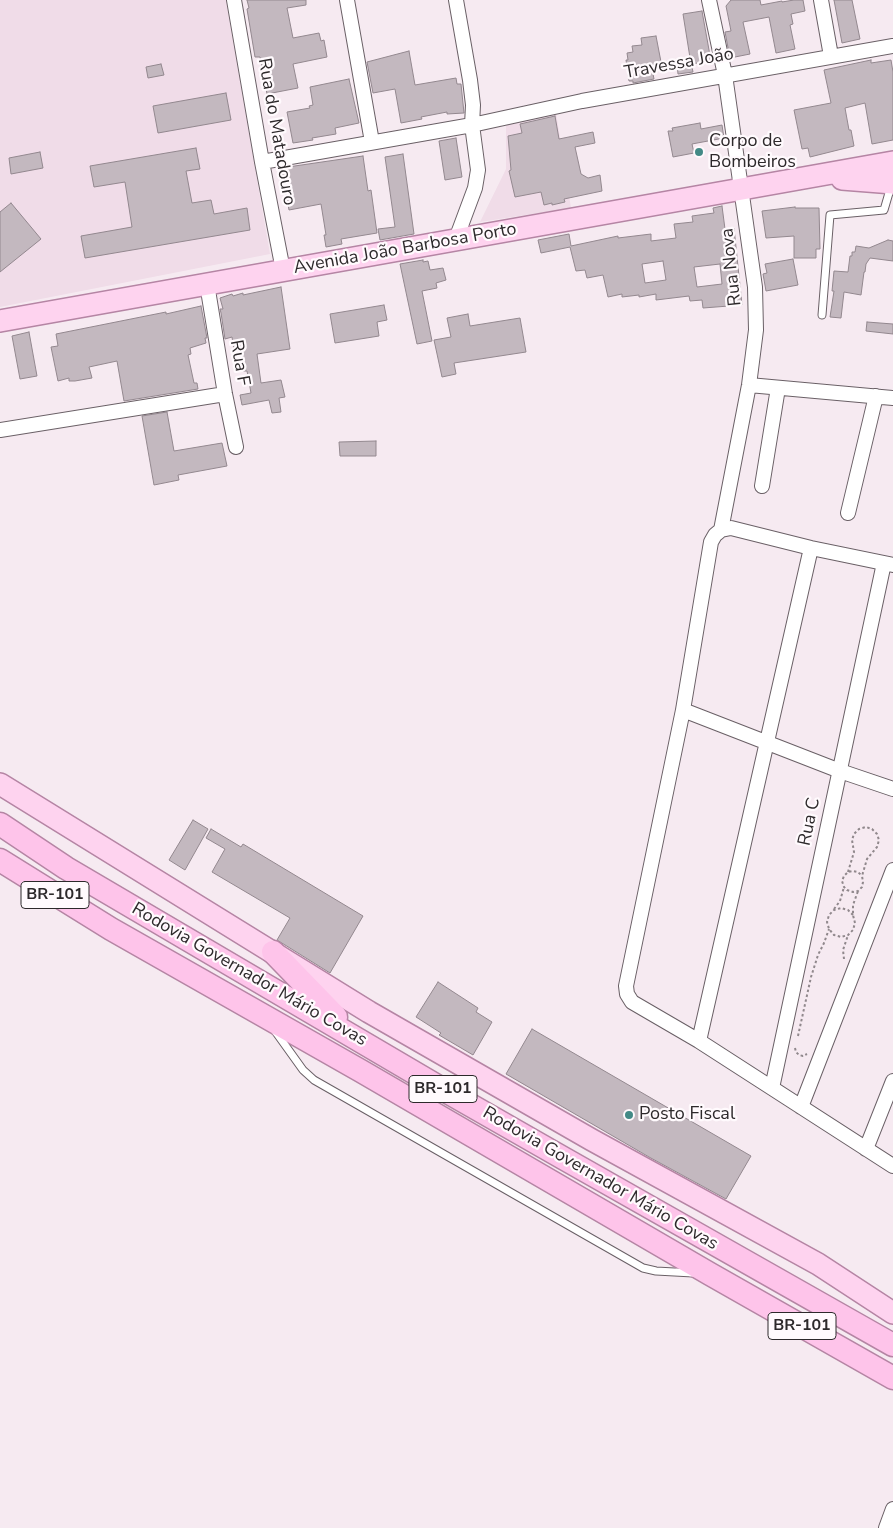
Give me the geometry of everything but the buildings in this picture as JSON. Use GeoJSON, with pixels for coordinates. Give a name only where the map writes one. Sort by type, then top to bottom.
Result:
{"type":"FeatureCollection","features":[{"type":"Feature","properties":{"kind":"highway","name":"Rodovia Governador Mário Covas"},"geometry":{"type":"LineString","coordinates":[[0,824],[66,868],[358,1039],[563,1158],[893,1345]]}},
{"type":"Feature","properties":{"kind":"highway","name":"Rodovia Governador Mário Covas"},"geometry":{"type":"LineString","coordinates":[[0,860],[111,929],[893,1378]]}},
{"type":"Feature","properties":{"kind":"highway"},"geometry":{"type":"LineString","coordinates":[[273,952],[358,1039]]}},
{"type":"Feature","properties":{"kind":"main road","name":"Avenida João Barbosa Porto"},"geometry":{"type":"LineString","coordinates":[[0,321],[809,176],[893,176]]}},
{"type":"Feature","properties":{"kind":"main road"},"geometry":{"type":"LineString","coordinates":[[0,784],[369,1012],[592,1140],[818,1264],[893,1313]]}},
{"type":"Feature","properties":{"kind":"street","name":"Rua do Matadouro"},"geometry":{"type":"LineString","coordinates":[[234,0],[283,270]]}},
{"type":"Feature","properties":{"kind":"street"},"geometry":{"type":"LineString","coordinates":[[347,0],[372,142]]}},
{"type":"Feature","properties":{"kind":"street"},"geometry":{"type":"LineString","coordinates":[[456,0],[470,80],[472,125],[478,170],[475,188],[456,239]]}},
{"type":"Feature","properties":{"kind":"street","name":"Rua Nova"},"geometry":{"type":"LineString","coordinates":[[709,0],[725,75],[755,287],[756,330],[749,385],[721,530],[715,535],[712,542],[683,710],[626,986],[627,994],[632,1002],[699,1041],[893,1166]]}},
{"type":"Feature","properties":{"kind":"street"},"geometry":{"type":"LineString","coordinates":[[821,0],[832,56]]}},
{"type":"Feature","properties":{"kind":"street","name":"Travessa João"},"geometry":{"type":"LineString","coordinates":[[262,162],[472,125],[582,101],[893,46]]}},
{"type":"Feature","properties":{"kind":"street","name":"Rua F"},"geometry":{"type":"LineString","coordinates":[[207,284],[225,394],[236,447]]}},
{"type":"Feature","properties":{"kind":"street"},"geometry":{"type":"LineString","coordinates":[[749,385],[893,398]]}},
{"type":"Feature","properties":{"kind":"street"},"geometry":{"type":"LineString","coordinates":[[762,486],[778,388]]}},
{"type":"Feature","properties":{"kind":"street"},"geometry":{"type":"LineString","coordinates":[[0,430],[225,394]]}},
{"type":"Feature","properties":{"kind":"street"},"geometry":{"type":"LineString","coordinates":[[848,512],[876,396]]}},
{"type":"Feature","properties":{"kind":"street"},"geometry":{"type":"LineString","coordinates":[[721,530],[731,528],[811,548],[888,564]]}},
{"type":"Feature","properties":{"kind":"street"},"geometry":{"type":"LineString","coordinates":[[699,1041],[811,548]]}},
{"type":"Feature","properties":{"kind":"street","name":"Rua C"},"geometry":{"type":"LineString","coordinates":[[772,1088],[840,771],[888,564]]}},
{"type":"Feature","properties":{"kind":"street"},"geometry":{"type":"LineString","coordinates":[[683,710],[840,771],[893,789]]}},
{"type":"Feature","properties":{"kind":"street"},"geometry":{"type":"LineString","coordinates":[[801,1106],[893,870]]}},
{"type":"Feature","properties":{"kind":"street"},"geometry":{"type":"LineString","coordinates":[[866,1149],[893,1082]]}},
{"type":"Feature","properties":{"kind":"street"},"geometry":{"type":"LineString","coordinates":[[886,1528],[893,1509]]}},
{"type":"Feature","properties":{"kind":"lane"},"geometry":{"type":"LineString","coordinates":[[822,315],[830,215],[884,210],[893,176]]}},
{"type":"Feature","properties":{"kind":"lane"},"geometry":{"type":"LineString","coordinates":[[265,1016],[302,1070],[322,1085],[644,1268],[656,1271],[710,1274]]}},
{"type":"Feature","properties":{"kind":"path"},"geometry":{"type":"LineString","coordinates":[[866,827],[872,829],[877,834],[879,840],[877,847],[867,859],[862,876],[862,887],[852,892],[847,890],[842,881],[848,872],[854,852],[852,840],[854,834],[859,829],[866,827]]}},
{"type":"Feature","properties":{"kind":"path"},"geometry":{"type":"LineString","coordinates":[[848,872],[858,872],[862,876]]}},
{"type":"Feature","properties":{"kind":"path"},"geometry":{"type":"LineString","coordinates":[[797,1039],[811,977],[828,930],[827,922],[829,915],[840,902],[844,886]]}},
{"type":"Feature","properties":{"kind":"path"},"geometry":{"type":"LineString","coordinates":[[828,930],[834,935],[841,937],[848,935],[853,930],[855,923],[853,905],[858,890]]}},
{"type":"Feature","properties":{"kind":"path"},"geometry":{"type":"LineString","coordinates":[[834,910],[841,908],[848,910],[853,916]]}},
{"type":"Feature","properties":{"kind":"shaded area"},"geometry":{"type":"Polygon","coordinates":[[[0,0],[226,0],[270,254],[0,307],[0,0]]]}},
{"type":"Feature","properties":{"kind":"shaded area"},"geometry":{"type":"Polygon","coordinates":[[[556,112],[571,208],[480,222],[506,169],[506,123],[556,112]]]}},
{"type":"Feature","properties":{"kind":"place","name":"Corpo de Bombeiros"},"geometry":{"type":"Point","coordinates":[699,152]}},
{"type":"Feature","properties":{"kind":"place","name":"Posto Fiscal"},"geometry":{"type":"Point","coordinates":[629,1115]}}]}
